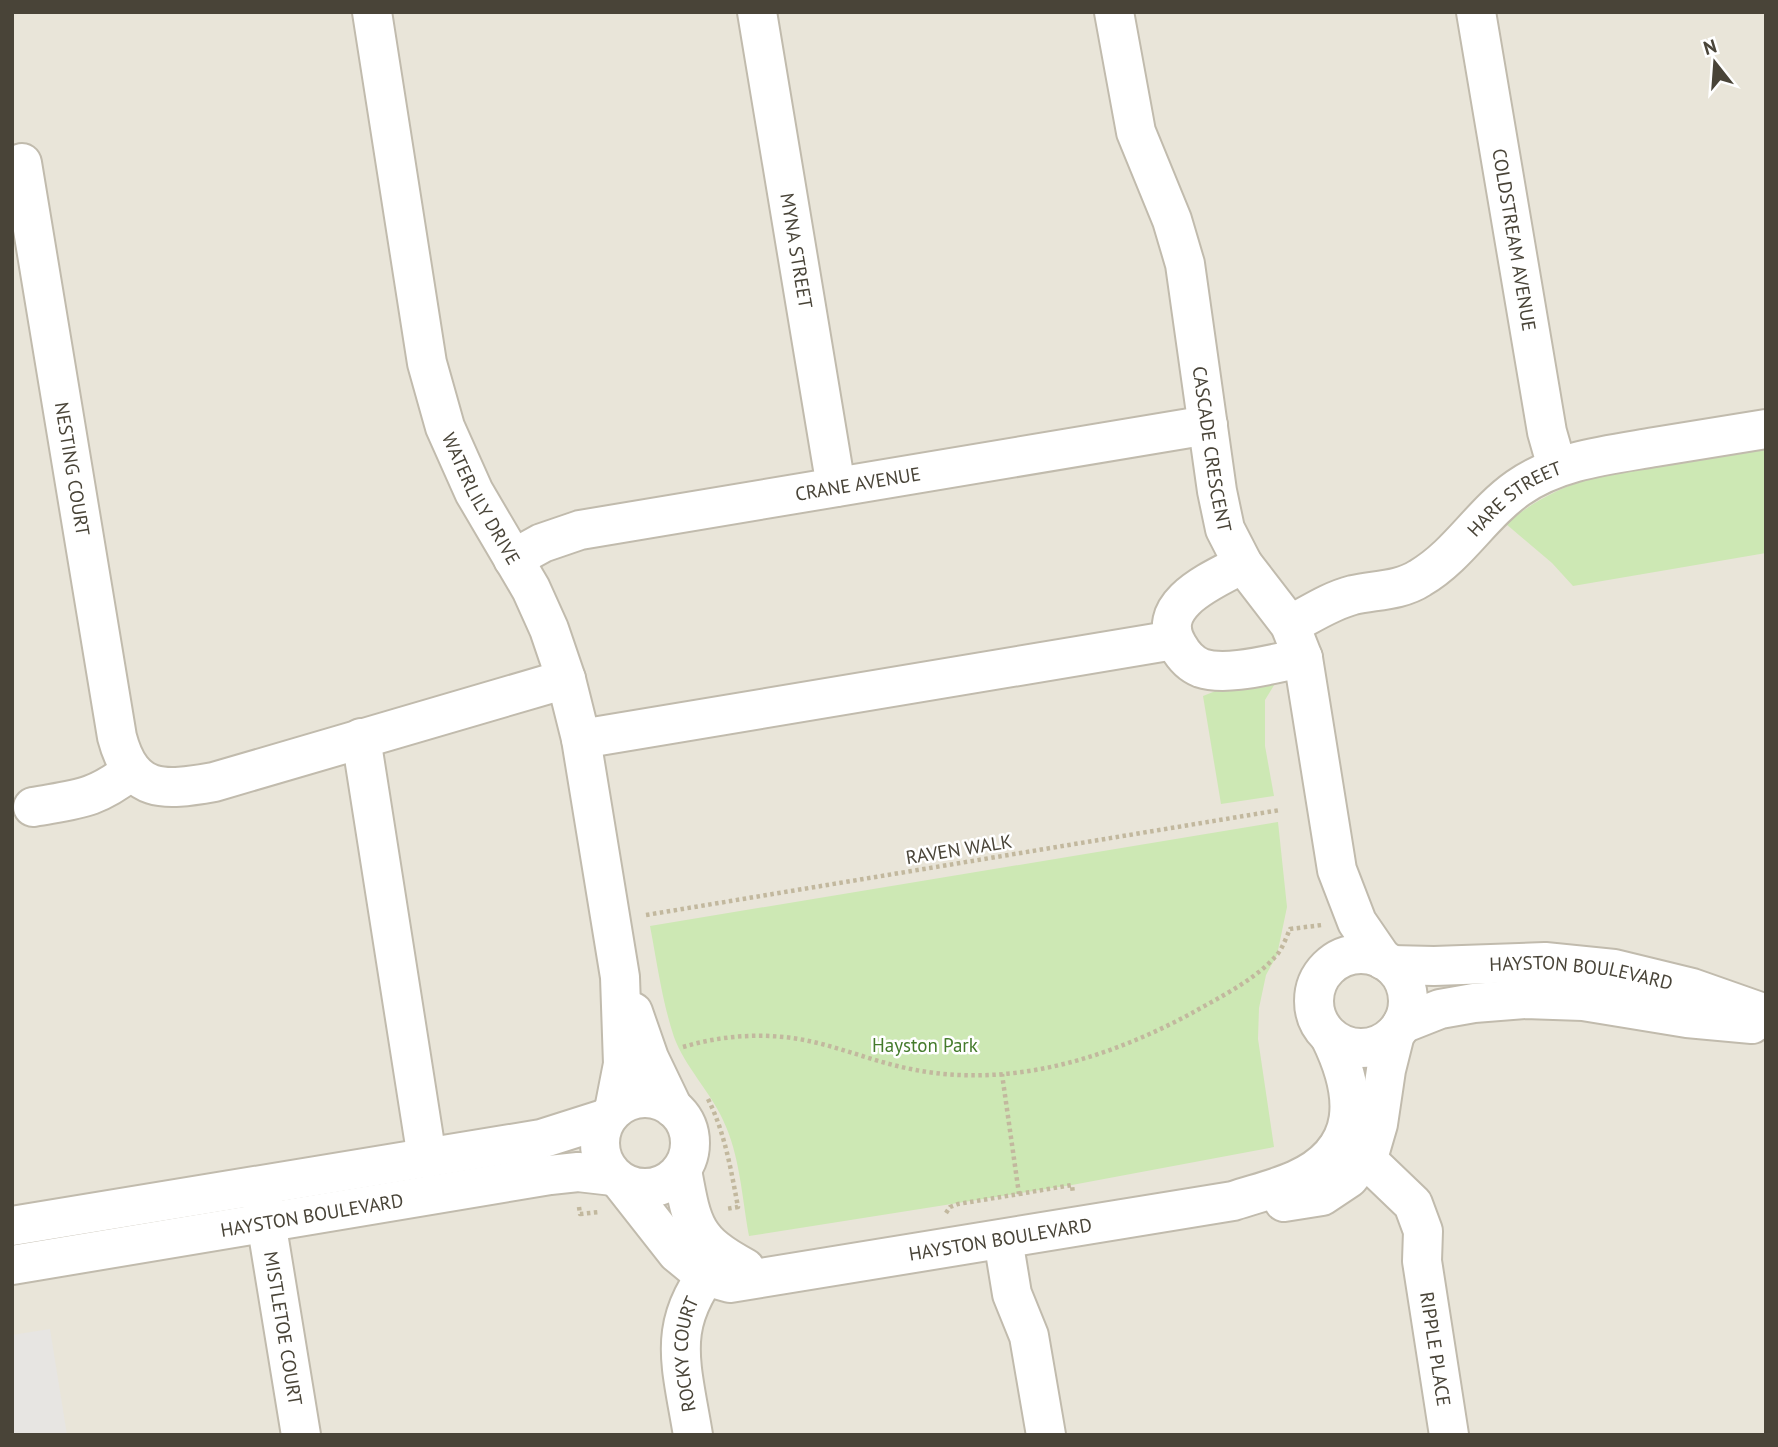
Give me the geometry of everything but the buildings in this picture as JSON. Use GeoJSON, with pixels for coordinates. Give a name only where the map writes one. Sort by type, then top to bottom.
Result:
{"type":"FeatureCollection","features":[{"type":"Feature","properties":{"kind":"street","name":"WATERLILY DRIVE"},"geometry":{"type":"LineString","coordinates":[[372,12],[427,363],[445,428],[474,492],[531,589],[549,629],[566,679],[581,739],[620,976],[623,1064],[611,1114]]}},
{"type":"Feature","properties":{"kind":"street","name":"MYNA STREET"},"geometry":{"type":"LineString","coordinates":[[757,12],[836,487]]}},
{"type":"Feature","properties":{"kind":"street","name":"CASCADE CRESCENT"},"geometry":{"type":"LineString","coordinates":[[1114,12],[1136,132],[1172,220],[1185,264],[1217,491],[1225,529],[1243,564],[1296,642],[1337,870],[1357,922],[1387,962]]}},
{"type":"Feature","properties":{"kind":"street","name":"COLDSTREAM AVENUE"},"geometry":{"type":"LineString","coordinates":[[1476,12],[1547,432],[1557,467]]}},
{"type":"Feature","properties":{"kind":"street","name":"NESTING COURT"},"geometry":{"type":"LineString","coordinates":[[22,163],[117,737],[122,755],[131,771]]}},
{"type":"Feature","properties":{"kind":"street","name":"CRANE AVENUE"},"geometry":{"type":"LineString","coordinates":[[513,559],[542,543],[580,530],[1208,425]]}},
{"type":"Feature","properties":{"kind":"street","name":"HARE STREET"},"geometry":{"type":"LineString","coordinates":[[1174,640],[1183,656],[1200,667],[1222,671],[1296,642],[1328,604],[1418,580],[1447,559],[1480,521],[1515,490],[1557,467],[1616,453],[1766,429]]}},
{"type":"Feature","properties":{"kind":"street"},"geometry":{"type":"LineString","coordinates":[[581,739],[1174,640],[1173,621],[1182,601],[1198,588],[1243,564]]}},
{"type":"Feature","properties":{"kind":"street"},"geometry":{"type":"LineString","coordinates":[[33,807],[91,797],[111,787],[131,771],[156,787],[180,788],[214,782],[566,679]]}},
{"type":"Feature","properties":{"kind":"street"},"geometry":{"type":"LineString","coordinates":[[361,738],[427,1158]]}},
{"type":"Feature","properties":{"kind":"street","name":"CASCADE CRESCENT"},"geometry":{"type":"LineString","coordinates":[[1326,969],[1337,870]]}},
{"type":"Feature","properties":{"kind":"street"},"geometry":{"type":"LineString","coordinates":[[1353,955],[1368,955],[1387,962],[1400,974],[1408,999],[1399,1029],[1383,1043],[1363,1048],[1342,1045],[1329,1037],[1314,1012],[1316,989],[1326,969],[1353,955]]}},
{"type":"Feature","properties":{"kind":"street","name":"HAYSTON BOULEVARD"},"geometry":{"type":"LineString","coordinates":[[1387,962],[1434,966],[1545,962],[1614,969],[1692,988],[1766,1014]]}},
{"type":"Feature","properties":{"kind":"street","name":"WATERLILY DRIVE"},"geometry":{"type":"LineString","coordinates":[[620,976],[649,1058],[688,1100]]}},
{"type":"Feature","properties":{"kind":"street","name":"HAYSTON BOULEVARD"},"geometry":{"type":"LineString","coordinates":[[12,1265],[573,1173],[613,1190],[677,1253],[713,1266],[766,1277],[1233,1201],[1296,1180],[1314,1170],[1350,1162],[1371,1148],[1378,1124],[1386,1070],[1399,1029],[1440,1009],[1525,999],[1583,1001],[1687,1018],[1766,1025]]}},
{"type":"Feature","properties":{"kind":"street","name":"HAYSTON BOULEVARD"},"geometry":{"type":"LineString","coordinates":[[1329,1037],[1347,1079],[1351,1100],[1348,1124],[1350,1162]]}},
{"type":"Feature","properties":{"kind":"street"},"geometry":{"type":"LineString","coordinates":[[637,1099],[688,1100],[683,1118],[689,1130],[691,1144],[688,1158],[673,1180],[648,1189],[613,1190],[600,1148],[601,1133],[611,1114],[637,1099]]}},
{"type":"Feature","properties":{"kind":"street","name":"HAYSTON BOULEVARD"},"geometry":{"type":"LineString","coordinates":[[12,1226],[541,1139],[611,1114]]}},
{"type":"Feature","properties":{"kind":"street","name":"RIPPLE PLACE"},"geometry":{"type":"LineString","coordinates":[[1350,1162],[1413,1204],[1423,1231],[1422,1261],[1450,1435]]}},
{"type":"Feature","properties":{"kind":"street","name":"HAYSTON BOULEVARD"},"geometry":{"type":"LineString","coordinates":[[682,1170],[692,1216],[713,1266]]}},
{"type":"Feature","properties":{"kind":"street","name":"MISTLETOE COURT"},"geometry":{"type":"LineString","coordinates":[[259,1185],[301,1435]]}},
{"type":"Feature","properties":{"kind":"street"},"geometry":{"type":"LineString","coordinates":[[1014,1238],[1012,1294],[1029,1336],[1046,1435]]}},
{"type":"Feature","properties":{"kind":"street","name":"ROCKY COURT"},"geometry":{"type":"LineString","coordinates":[[693,1435],[680,1354],[681,1325],[691,1301],[713,1266]]}},
{"type":"Feature","properties":{"kind":"path","name":"RAVEN WALK"},"geometry":{"type":"LineString","coordinates":[[642,916],[1280,810]]}},
{"type":"Feature","properties":{"kind":"path"},"geometry":{"type":"LineString","coordinates":[[683,1057],[678,1048],[704,1040],[789,1037],[918,1071],[1002,1074],[1057,1066],[1133,1042],[1203,1007],[1277,956],[1290,929],[1332,924]]}},
{"type":"Feature","properties":{"kind":"path"},"geometry":{"type":"LineString","coordinates":[[950,1248],[946,1215],[950,1207],[1019,1194],[1002,1074]]}},
{"type":"Feature","properties":{"kind":"path"},"geometry":{"type":"LineString","coordinates":[[688,1100],[720,1127],[737,1207],[692,1216]]}},
{"type":"Feature","properties":{"kind":"path"},"geometry":{"type":"LineString","coordinates":[[573,1173],[580,1214],[613,1190]]}},
{"type":"Feature","properties":{"kind":"shaded area"},"geometry":{"type":"Polygon","coordinates":[[[12,12],[1766,12],[1766,1435],[12,1435],[12,12]]]}},
{"type":"Feature","properties":{"kind":"shaded area"},"geometry":{"type":"Polygon","coordinates":[[[50,1329],[67,1435],[12,1435],[12,1335],[50,1329]]]}},
{"type":"Feature","properties":{"kind":"green space"},"geometry":{"type":"Polygon","coordinates":[[[1766,449],[1766,553],[1573,586],[1552,563],[1506,524],[1546,496],[1591,478],[1766,449]]]}},
{"type":"Feature","properties":{"kind":"green space"},"geometry":{"type":"Polygon","coordinates":[[[1276,682],[1265,700],[1265,746],[1274,796],[1221,804],[1203,696],[1218,690],[1276,682]]]}},
{"type":"Feature","properties":{"kind":"green space","name":"Hayston Park"},"geometry":{"type":"Polygon","coordinates":[[[1278,822],[1287,907],[1277,955],[1266,975],[1259,1008],[1258,1039],[1274,1147],[1072,1185],[749,1236],[740,1177],[729,1133],[718,1109],[684,1059],[674,1037],[650,926],[1278,822]]]}}]}
